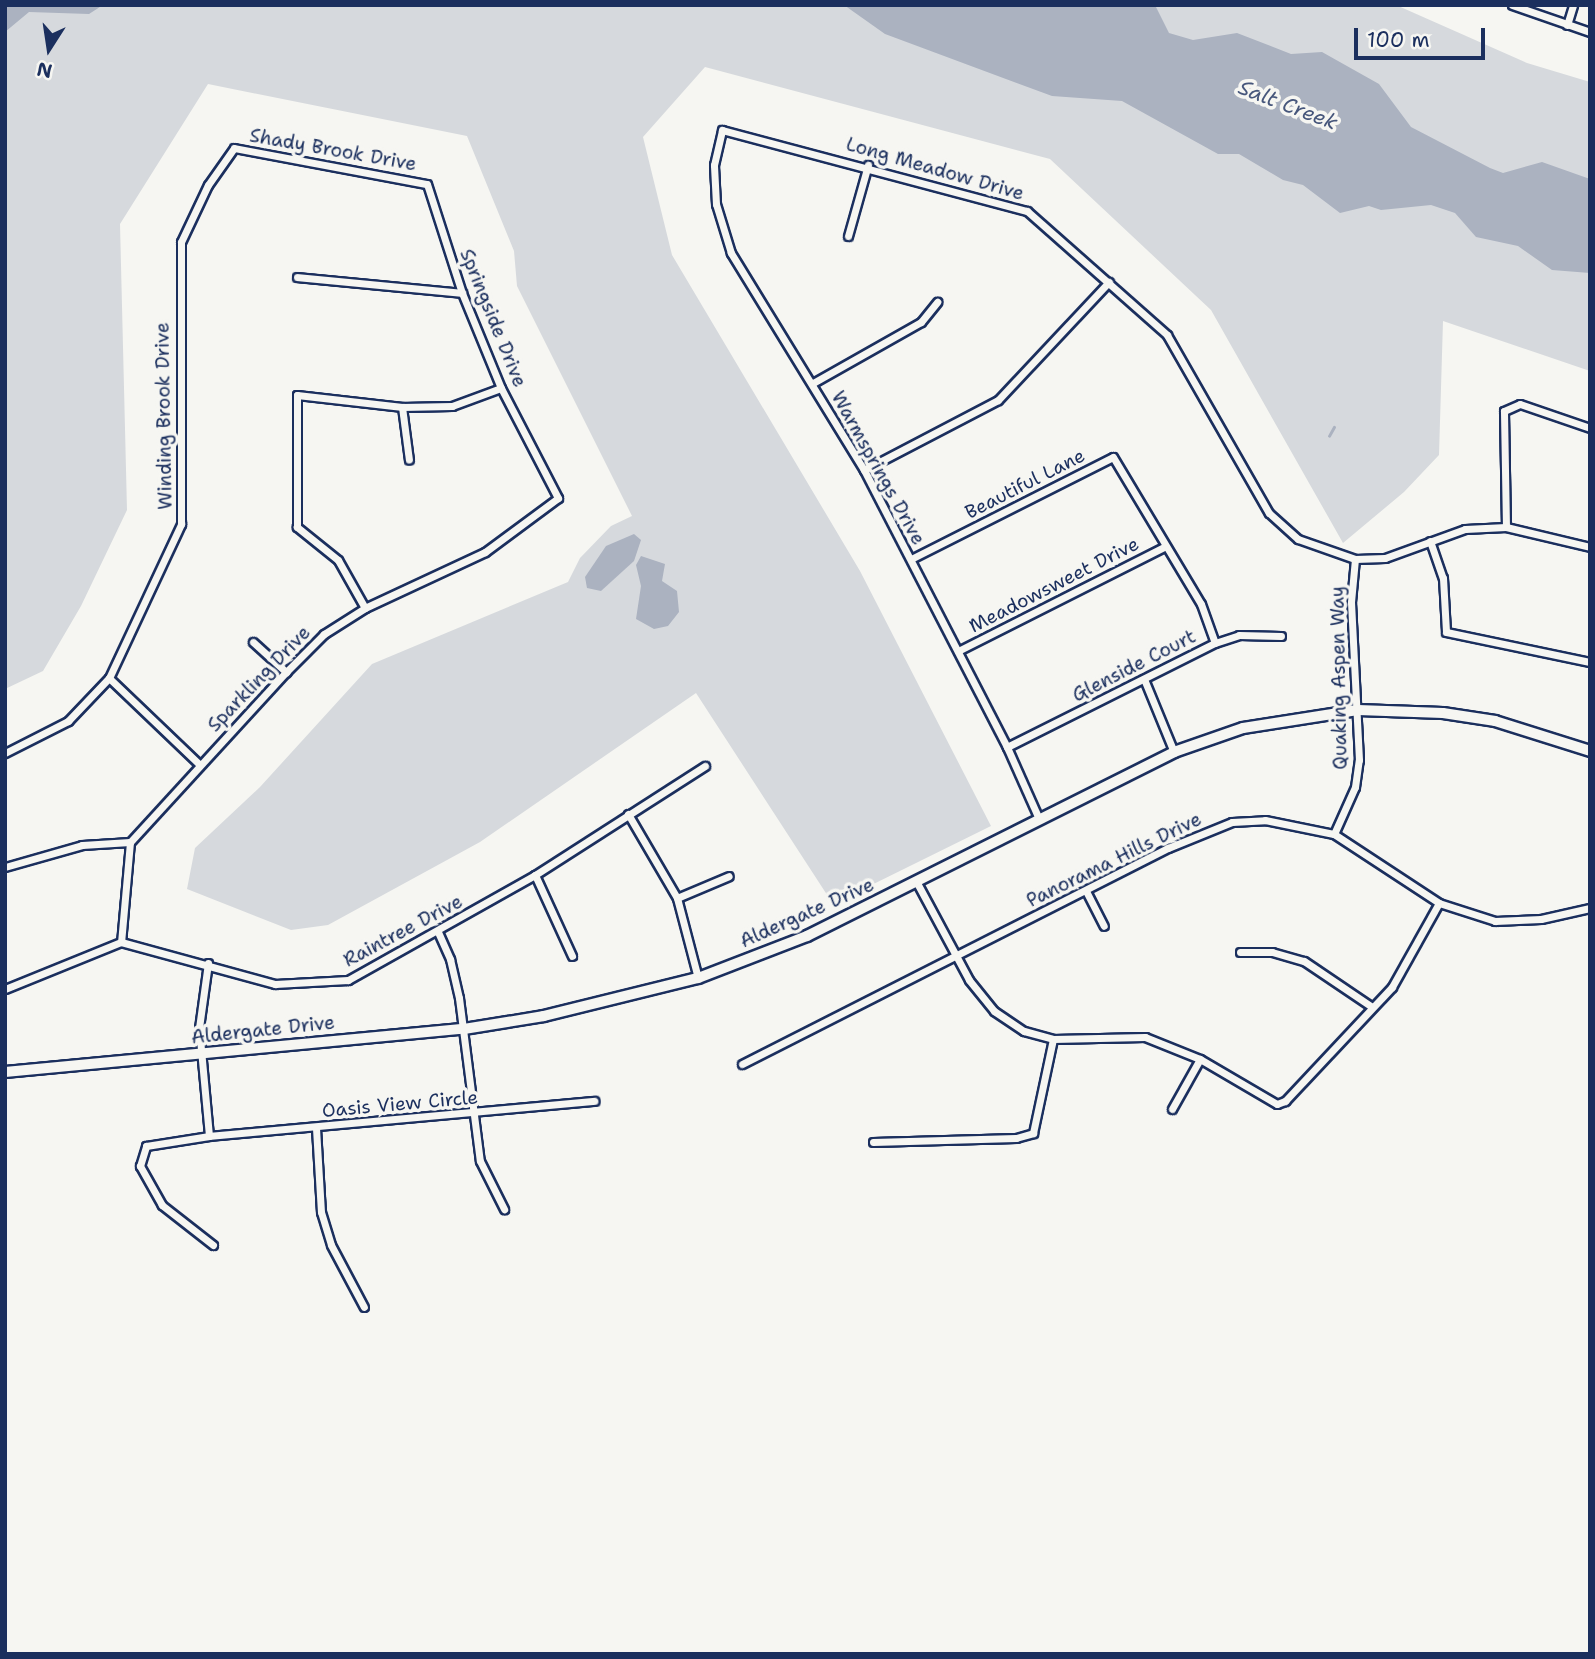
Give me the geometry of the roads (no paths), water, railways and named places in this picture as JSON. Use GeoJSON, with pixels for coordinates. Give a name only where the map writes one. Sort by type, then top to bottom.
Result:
{"type":"FeatureCollection","features":[{"type":"Feature","properties":{"kind":"street"},"geometry":{"type":"LineString","coordinates":[[1512,5],[1590,32]]}},
{"type":"Feature","properties":{"kind":"street"},"geometry":{"type":"LineString","coordinates":[[1567,25],[1573,5]]}},
{"type":"Feature","properties":{"kind":"street","name":"Long Meadow Drive"},"geometry":{"type":"LineString","coordinates":[[722,130],[868,165],[1027,211],[1109,282],[1176,348],[1269,513],[1298,540],[1355,559]]}},
{"type":"Feature","properties":{"kind":"street","name":"Warmsprings Drive"},"geometry":{"type":"LineString","coordinates":[[722,130],[714,165],[716,204],[731,253],[864,470],[1007,747],[1039,819]]}},
{"type":"Feature","properties":{"kind":"street","name":"Shady Brook Drive"},"geometry":{"type":"LineString","coordinates":[[234,148],[427,184]]}},
{"type":"Feature","properties":{"kind":"street","name":"Winding Brook Drive"},"geometry":{"type":"LineString","coordinates":[[5,753],[68,721],[109,678],[181,524],[181,242],[208,185],[234,148]]}},
{"type":"Feature","properties":{"kind":"street"},"geometry":{"type":"LineString","coordinates":[[848,236],[868,165]]}},
{"type":"Feature","properties":{"kind":"street","name":"Springside Drive"},"geometry":{"type":"LineString","coordinates":[[427,184],[462,293],[501,388],[558,498]]}},
{"type":"Feature","properties":{"kind":"street"},"geometry":{"type":"LineString","coordinates":[[297,277],[462,293]]}},
{"type":"Feature","properties":{"kind":"street"},"geometry":{"type":"LineString","coordinates":[[864,470],[998,400],[1025,376],[1109,282]]}},
{"type":"Feature","properties":{"kind":"street"},"geometry":{"type":"LineString","coordinates":[[813,383],[921,322],[937,302]]}},
{"type":"Feature","properties":{"kind":"street"},"geometry":{"type":"LineString","coordinates":[[365,608],[338,560],[298,527],[297,395],[402,407],[452,406],[501,388]]}},
{"type":"Feature","properties":{"kind":"street"},"geometry":{"type":"LineString","coordinates":[[1506,527],[1504,411],[1520,404],[1590,428]]}},
{"type":"Feature","properties":{"kind":"street"},"geometry":{"type":"LineString","coordinates":[[402,407],[409,460]]}},
{"type":"Feature","properties":{"kind":"street","name":"Beautiful Lane"},"geometry":{"type":"LineString","coordinates":[[911,559],[1113,457],[1200,604],[1215,643]]}},
{"type":"Feature","properties":{"kind":"street","name":"Sparkling Drive"},"geometry":{"type":"LineString","coordinates":[[130,842],[198,763],[324,634],[365,608],[485,552],[558,498]]}},
{"type":"Feature","properties":{"kind":"street"},"geometry":{"type":"LineString","coordinates":[[1355,559],[1385,558],[1465,529],[1506,527],[1590,547]]}},
{"type":"Feature","properties":{"kind":"street"},"geometry":{"type":"LineString","coordinates":[[1430,541],[1443,578],[1446,632],[1590,662]]}},
{"type":"Feature","properties":{"kind":"street","name":"Meadowsweet Drive"},"geometry":{"type":"LineString","coordinates":[[958,650],[1164,547]]}},
{"type":"Feature","properties":{"kind":"street","name":"Quaking Aspen Way"},"geometry":{"type":"LineString","coordinates":[[1334,834],[1355,787],[1359,760],[1351,602],[1355,559]]}},
{"type":"Feature","properties":{"kind":"street","name":"Glenside Court"},"geometry":{"type":"LineString","coordinates":[[1007,747],[1215,643],[1240,635],[1280,636]]}},
{"type":"Feature","properties":{"kind":"street"},"geometry":{"type":"LineString","coordinates":[[253,642],[286,672]]}},
{"type":"Feature","properties":{"kind":"street"},"geometry":{"type":"LineString","coordinates":[[109,678],[198,763]]}},
{"type":"Feature","properties":{"kind":"street"},"geometry":{"type":"LineString","coordinates":[[1144,679],[1174,752]]}},
{"type":"Feature","properties":{"kind":"street","name":"Aldergate Drive"},"geometry":{"type":"LineString","coordinates":[[5,1072],[464,1029],[544,1016],[698,978],[807,936],[1174,752],[1243,728],[1357,710],[1443,713],[1495,722],[1590,751]]}},
{"type":"Feature","properties":{"kind":"street","name":"Raintree Drive"},"geometry":{"type":"LineString","coordinates":[[121,942],[208,963],[275,984],[319,984],[348,980],[535,876],[705,766]]}},
{"type":"Feature","properties":{"kind":"street"},"geometry":{"type":"LineString","coordinates":[[628,814],[677,898],[698,978]]}},
{"type":"Feature","properties":{"kind":"street","name":"Panorama Hills Drive"},"geometry":{"type":"LineString","coordinates":[[742,1064],[1168,848],[1232,822],[1265,820],[1334,834],[1439,903],[1460,913],[1507,922],[1590,908]]}},
{"type":"Feature","properties":{"kind":"street"},"geometry":{"type":"LineString","coordinates":[[5,867],[82,845],[130,842],[121,942],[5,989]]}},
{"type":"Feature","properties":{"kind":"street"},"geometry":{"type":"LineString","coordinates":[[535,876],[572,956]]}},
{"type":"Feature","properties":{"kind":"street"},"geometry":{"type":"LineString","coordinates":[[677,898],[729,876]]}},
{"type":"Feature","properties":{"kind":"street"},"geometry":{"type":"LineString","coordinates":[[916,881],[954,956],[994,1011],[1024,1031],[1053,1039],[1145,1037],[1200,1059],[1277,1104],[1285,1101],[1372,1007],[1410,961],[1439,903]]}},
{"type":"Feature","properties":{"kind":"street"},"geometry":{"type":"LineString","coordinates":[[1086,891],[1104,926]]}},
{"type":"Feature","properties":{"kind":"street"},"geometry":{"type":"LineString","coordinates":[[438,932],[450,958],[464,1029],[480,1161],[504,1209]]}},
{"type":"Feature","properties":{"kind":"street"},"geometry":{"type":"LineString","coordinates":[[1240,952],[1272,953],[1304,961],[1372,1007]]}},
{"type":"Feature","properties":{"kind":"street"},"geometry":{"type":"LineString","coordinates":[[208,963],[200,1016],[209,1136]]}},
{"type":"Feature","properties":{"kind":"street"},"geometry":{"type":"LineString","coordinates":[[873,1142],[1016,1138],[1033,1133],[1053,1039]]}},
{"type":"Feature","properties":{"kind":"street"},"geometry":{"type":"LineString","coordinates":[[1172,1110],[1200,1059]]}},
{"type":"Feature","properties":{"kind":"street","name":"Oasis View Circle"},"geometry":{"type":"LineString","coordinates":[[212,1245],[162,1205],[140,1166],[146,1146],[155,1141],[594,1101]]}},
{"type":"Feature","properties":{"kind":"street"},"geometry":{"type":"LineString","coordinates":[[316,1128],[321,1212],[331,1245],[364,1307]]}},
{"type":"Feature","properties":{"kind":"water"},"geometry":{"type":"Polygon","coordinates":[[[5,5],[103,5],[89,14],[29,12],[5,32],[5,5]]]}},
{"type":"Feature","properties":{"kind":"water","name":"Salt Creek"},"geometry":{"type":"Polygon","coordinates":[[[844,5],[1155,5],[1169,33],[1193,40],[1237,33],[1291,54],[1322,52],[1379,84],[1411,127],[1490,168],[1503,173],[1542,162],[1590,179],[1590,273],[1552,270],[1518,246],[1476,237],[1455,213],[1431,205],[1381,210],[1369,206],[1340,213],[1303,185],[1283,180],[1239,154],[1218,154],[1122,101],[1052,96],[885,34],[844,5]]]}},
{"type":"Feature","properties":{"kind":"water"},"geometry":{"type":"Polygon","coordinates":[[[634,534],[641,540],[634,561],[601,591],[587,588],[585,577],[606,546],[634,534]]]}},
{"type":"Feature","properties":{"kind":"water"},"geometry":{"type":"Polygon","coordinates":[[[641,556],[665,564],[662,581],[677,591],[679,612],[668,626],[654,629],[636,619],[641,586],[636,565],[641,556]]]}},
{"type":"Feature","properties":{"kind":"waterway"},"geometry":{"type":"LineString","coordinates":[[1329,436],[1334,427]]}}]}
